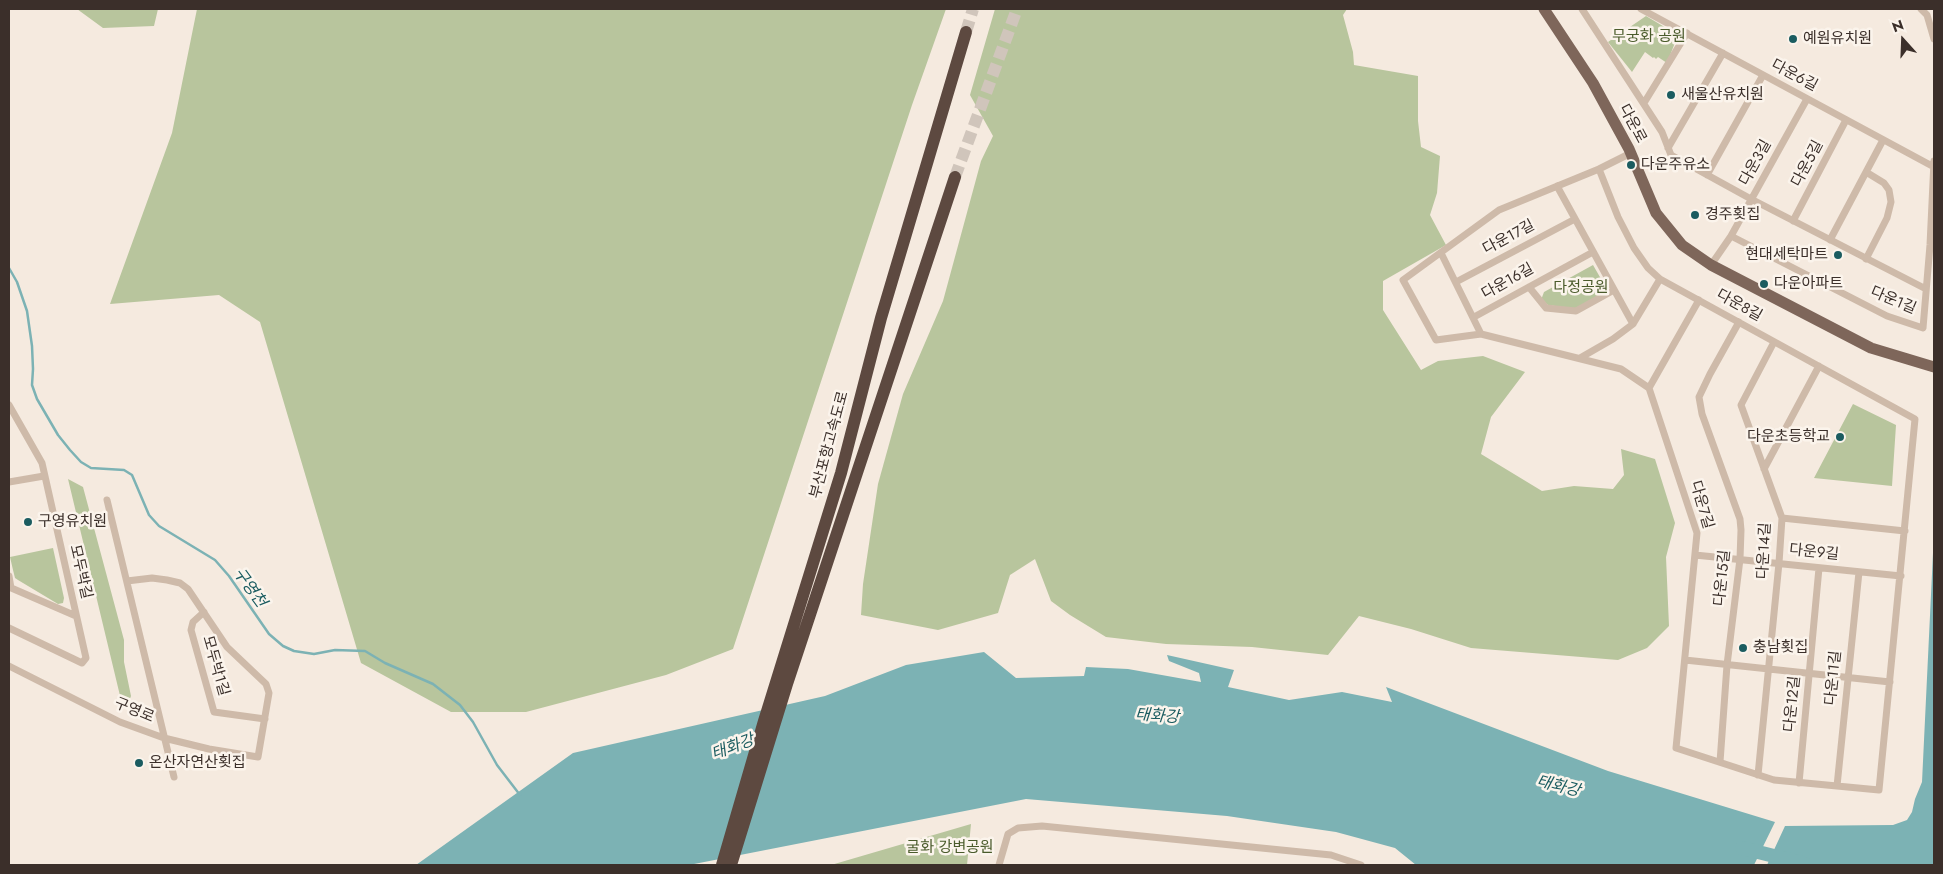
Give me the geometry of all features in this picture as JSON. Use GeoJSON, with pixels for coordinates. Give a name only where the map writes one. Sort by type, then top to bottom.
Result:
{"type":"FeatureCollection","features":[{"type":"Feature","properties":{"kind":"highway","name":"부산포항고속도로"},"geometry":{"type":"LineString","coordinates":[[722,865],[809,571],[841,473],[880,318],[966,32]]}},
{"type":"Feature","properties":{"kind":"highway"},"geometry":{"type":"LineString","coordinates":[[731,865],[787,684],[955,177]]}},
{"type":"Feature","properties":{"kind":"main road","name":"다운로"},"geometry":{"type":"LineString","coordinates":[[1544,9],[1593,83],[1631,153],[1656,213],[1682,245],[1711,264],[1871,348],[1931,366]]}},
{"type":"Feature","properties":{"kind":"street"},"geometry":{"type":"LineString","coordinates":[[1582,9],[1662,132],[1671,155],[1926,290]]}},
{"type":"Feature","properties":{"kind":"street","name":"다운6길"},"geometry":{"type":"LineString","coordinates":[[1641,9],[1934,168]]}},
{"type":"Feature","properties":{"kind":"street"},"geometry":{"type":"LineString","coordinates":[[1921,9],[1927,15],[1934,39]]}},
{"type":"Feature","properties":{"kind":"street"},"geometry":{"type":"LineString","coordinates":[[1644,103],[1687,33]]}},
{"type":"Feature","properties":{"kind":"street"},"geometry":{"type":"LineString","coordinates":[[1668,148],[1724,54]]}},
{"type":"Feature","properties":{"kind":"street"},"geometry":{"type":"LineString","coordinates":[[1707,175],[1763,75]]}},
{"type":"Feature","properties":{"kind":"street","name":"다운3길"},"geometry":{"type":"LineString","coordinates":[[1711,264],[1731,236],[1807,98]]}},
{"type":"Feature","properties":{"kind":"street","name":"다운5길"},"geometry":{"type":"LineString","coordinates":[[1793,221],[1846,120]]}},
{"type":"Feature","properties":{"kind":"street"},"geometry":{"type":"LineString","coordinates":[[1830,240],[1883,140]]}},
{"type":"Feature","properties":{"kind":"street"},"geometry":{"type":"LineString","coordinates":[[1631,153],[1600,169],[1499,210],[1403,280],[1436,340],[1482,334],[1621,369],[1649,388],[1699,300]]}},
{"type":"Feature","properties":{"kind":"street","name":"다운1길"},"geometry":{"type":"LineString","coordinates":[[1731,236],[1886,316],[1923,328],[1934,161]]}},
{"type":"Feature","properties":{"kind":"street","name":"다운8길"},"geometry":{"type":"LineString","coordinates":[[1600,169],[1618,217],[1634,248],[1648,268],[1660,279],[1915,419]]}},
{"type":"Feature","properties":{"kind":"street"},"geometry":{"type":"LineString","coordinates":[[1866,172],[1884,183],[1889,190],[1891,202],[1887,218],[1866,259]]}},
{"type":"Feature","properties":{"kind":"street"},"geometry":{"type":"LineString","coordinates":[[1557,186],[1633,324]]}},
{"type":"Feature","properties":{"kind":"street","name":"다운17길"},"geometry":{"type":"LineString","coordinates":[[1456,282],[1575,219]]}},
{"type":"Feature","properties":{"kind":"street","name":"다운16길"},"geometry":{"type":"LineString","coordinates":[[1441,253],[1474,317],[1593,252]]}},
{"type":"Feature","properties":{"kind":"street"},"geometry":{"type":"LineString","coordinates":[[1580,358],[1613,339],[1633,324],[1660,279]]}},
{"type":"Feature","properties":{"kind":"street"},"geometry":{"type":"LineString","coordinates":[[1529,287],[1546,308],[1576,311],[1614,290]]}},
{"type":"Feature","properties":{"kind":"street"},"geometry":{"type":"LineString","coordinates":[[1474,317],[1482,334]]}},
{"type":"Feature","properties":{"kind":"street","name":"다운15길"},"geometry":{"type":"LineString","coordinates":[[1720,762],[1727,665],[1740,559],[1741,530],[1740,520],[1702,414],[1699,397],[1704,384],[1739,322]]}},
{"type":"Feature","properties":{"kind":"street","name":"다운14길"},"geometry":{"type":"LineString","coordinates":[[1758,775],[1780,563],[1782,518],[1741,405],[1774,342]]}},
{"type":"Feature","properties":{"kind":"street"},"geometry":{"type":"LineString","coordinates":[[1764,469],[1819,366]]}},
{"type":"Feature","properties":{"kind":"street","name":"다운7길"},"geometry":{"type":"LineString","coordinates":[[1649,388],[1697,533],[1676,748],[1774,780],[1799,783],[1879,790],[1906,531],[1915,419]]}},
{"type":"Feature","properties":{"kind":"street","name":"모두박길"},"geometry":{"type":"LineString","coordinates":[[9,405],[42,463],[86,658],[82,663],[9,628]]}},
{"type":"Feature","properties":{"kind":"street"},"geometry":{"type":"LineString","coordinates":[[9,482],[44,476]]}},
{"type":"Feature","properties":{"kind":"street"},"geometry":{"type":"LineString","coordinates":[[107,500],[174,777]]}},
{"type":"Feature","properties":{"kind":"street"},"geometry":{"type":"LineString","coordinates":[[1782,518],[1906,531]]}},
{"type":"Feature","properties":{"kind":"street","name":"다운9길"},"geometry":{"type":"LineString","coordinates":[[1695,555],[1901,576]]}},
{"type":"Feature","properties":{"kind":"street","name":"다운12길"},"geometry":{"type":"LineString","coordinates":[[1799,783],[1819,568]]}},
{"type":"Feature","properties":{"kind":"street","name":"다운11길"},"geometry":{"type":"LineString","coordinates":[[1837,786],[1858,572]]}},
{"type":"Feature","properties":{"kind":"street","name":"모두박길"},"geometry":{"type":"LineString","coordinates":[[9,576],[10,587],[76,616]]}},
{"type":"Feature","properties":{"kind":"street","name":"모두박1길"},"geometry":{"type":"LineString","coordinates":[[127,581],[152,578],[180,583],[188,588],[227,647],[266,684],[269,694],[258,756]]}},
{"type":"Feature","properties":{"kind":"street","name":"모두박1길"},"geometry":{"type":"LineString","coordinates":[[204,612],[194,622],[191,630],[214,712],[265,719]]}},
{"type":"Feature","properties":{"kind":"street"},"geometry":{"type":"LineString","coordinates":[[1685,660],[1890,682]]}},
{"type":"Feature","properties":{"kind":"street","name":"구영로"},"geometry":{"type":"LineString","coordinates":[[9,666],[120,722],[164,738],[209,749],[258,756]]}},
{"type":"Feature","properties":{"kind":"street"},"geometry":{"type":"LineString","coordinates":[[999,865],[1008,834],[1018,828],[1042,826],[1331,855],[1361,865]]}},
{"type":"Feature","properties":{"kind":"green space"},"geometry":{"type":"Polygon","coordinates":[[[77,9],[158,9],[154,26],[103,28],[77,9]]]}},
{"type":"Feature","properties":{"kind":"green space"},"geometry":{"type":"Polygon","coordinates":[[[197,9],[946,9],[912,105],[733,649],[666,675],[526,712],[451,712],[361,663],[260,322],[219,295],[110,304],[172,133],[197,9]]]}},
{"type":"Feature","properties":{"kind":"green space"},"geometry":{"type":"Polygon","coordinates":[[[995,9],[1347,9],[1343,15],[1353,52],[1354,65],[1418,76],[1418,121],[1421,147],[1440,156],[1437,193],[1430,215],[1446,245],[1383,281],[1383,310],[1421,370],[1438,361],[1483,356],[1525,372],[1491,417],[1481,454],[1542,491],[1574,486],[1613,489],[1624,475],[1621,449],[1655,459],[1675,523],[1666,557],[1669,626],[1647,648],[1618,660],[1471,648],[1411,629],[1359,616],[1328,655],[1252,647],[1166,644],[1106,637],[1070,615],[1051,601],[1035,559],[1010,575],[998,613],[938,630],[861,615],[863,584],[878,484],[903,394],[943,301],[981,161],[993,136],[970,95],[995,9]]]}},
{"type":"Feature","properties":{"kind":"green space","name":"무궁화 공원"},"geometry":{"type":"Polygon","coordinates":[[[1646,16],[1678,35],[1667,63],[1658,57],[1656,59],[1653,58],[1645,52],[1632,72],[1608,42],[1646,16]]]}},
{"type":"Feature","properties":{"kind":"green space","name":"다정공원"},"geometry":{"type":"Polygon","coordinates":[[[1593,265],[1608,291],[1576,309],[1548,305],[1541,300],[1544,292],[1593,265]]]}},
{"type":"Feature","properties":{"kind":"green space"},"geometry":{"type":"Polygon","coordinates":[[[1853,404],[1896,425],[1892,486],[1814,478],[1853,404]]]}},
{"type":"Feature","properties":{"kind":"green space"},"geometry":{"type":"Polygon","coordinates":[[[68,479],[83,487],[124,640],[124,662],[131,696],[128,704],[122,704],[68,479]]]}},
{"type":"Feature","properties":{"kind":"green space"},"geometry":{"type":"Polygon","coordinates":[[[53,548],[64,598],[63,603],[58,604],[15,578],[10,557],[53,548]]]}},
{"type":"Feature","properties":{"kind":"green space","name":"굴화 강변공원"},"geometry":{"type":"Polygon","coordinates":[[[971,824],[967,865],[831,865],[971,824]]]}},
{"type":"Feature","properties":{"kind":"water"},"geometry":{"type":"Polygon","coordinates":[[[1934,532],[1934,865],[1767,865],[1785,826],[1893,825],[1907,820],[1912,812],[1922,782],[1934,532]]]}},
{"type":"Feature","properties":{"kind":"water"},"geometry":{"type":"Polygon","coordinates":[[[984,652],[1016,678],[1084,676],[1086,667],[1128,669],[1201,682],[1199,673],[1169,661],[1167,655],[1234,670],[1228,687],[1289,700],[1342,692],[1392,702],[1386,687],[1608,771],[1775,822],[1754,865],[1416,865],[1395,848],[1336,832],[1227,816],[1026,799],[689,865],[416,865],[573,753],[825,696],[906,665],[984,652]]]}},
{"type":"Feature","properties":{"kind":"waterway","name":"구영천"},"geometry":{"type":"LineString","coordinates":[[9,268],[17,282],[27,311],[32,346],[32,385],[37,399],[58,435],[81,462],[91,468],[124,470],[132,475],[149,515],[159,526],[215,560],[229,576],[269,634],[283,646],[294,651],[314,654],[335,650],[365,651],[385,663],[433,684],[460,705],[473,722],[497,765],[520,795]]}},
{"type":"Feature","properties":{"kind":"waterway","name":"태화강"},"geometry":{"type":"LineString","coordinates":[[1742,848],[1806,865]]}},
{"type":"Feature","properties":{"kind":"tunnel"},"geometry":{"type":"LineString","coordinates":[[966,32],[973,9]]}},
{"type":"Feature","properties":{"kind":"tunnel"},"geometry":{"type":"LineString","coordinates":[[955,177],[1017,9]]}},
{"type":"Feature","properties":{"kind":"place","name":"예원유치원"},"geometry":{"type":"Point","coordinates":[1793,39]}},
{"type":"Feature","properties":{"kind":"place","name":"새울산유치원"},"geometry":{"type":"Point","coordinates":[1671,95]}},
{"type":"Feature","properties":{"kind":"place","name":"다운주유소"},"geometry":{"type":"Point","coordinates":[1631,165]}},
{"type":"Feature","properties":{"kind":"place","name":"경주횟집"},"geometry":{"type":"Point","coordinates":[1695,215]}},
{"type":"Feature","properties":{"kind":"place","name":"현대세탁마트"},"geometry":{"type":"Point","coordinates":[1838,255]}},
{"type":"Feature","properties":{"kind":"place","name":"다운아파트"},"geometry":{"type":"Point","coordinates":[1764,284]}},
{"type":"Feature","properties":{"kind":"place","name":"다운초등학교"},"geometry":{"type":"Point","coordinates":[1840,437]}},
{"type":"Feature","properties":{"kind":"place","name":"구영유치원"},"geometry":{"type":"Point","coordinates":[28,522]}},
{"type":"Feature","properties":{"kind":"place","name":"충남횟집"},"geometry":{"type":"Point","coordinates":[1743,648]}},
{"type":"Feature","properties":{"kind":"place","name":"온산자연산횟집"},"geometry":{"type":"Point","coordinates":[139,763]}}]}
